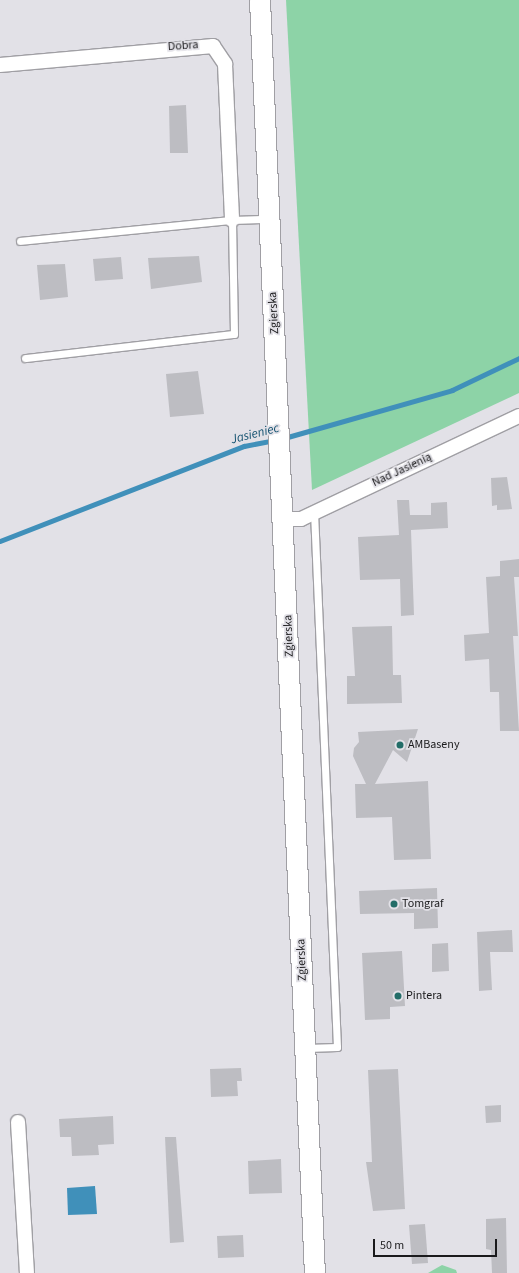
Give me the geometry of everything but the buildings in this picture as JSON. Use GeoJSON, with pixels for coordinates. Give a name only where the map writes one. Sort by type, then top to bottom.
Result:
{"type":"FeatureCollection","features":[{"type":"Feature","properties":{"kind":"main road","name":"Zgierska"},"geometry":{"type":"LineString","coordinates":[[260,0],[316,1273]]}},
{"type":"Feature","properties":{"kind":"street","name":"Dobra"},"geometry":{"type":"LineString","coordinates":[[0,65],[213,46],[225,64],[232,220]]}},
{"type":"Feature","properties":{"kind":"street","name":"Nad Jasienią"},"geometry":{"type":"LineString","coordinates":[[284,519],[301,519],[519,416]]}},
{"type":"Feature","properties":{"kind":"street"},"geometry":{"type":"LineString","coordinates":[[18,1122],[27,1273]]}},
{"type":"Feature","properties":{"kind":"lane"},"geometry":{"type":"LineString","coordinates":[[20,241],[232,220],[270,219]]}},
{"type":"Feature","properties":{"kind":"lane"},"geometry":{"type":"LineString","coordinates":[[25,358],[234,334],[232,220]]}},
{"type":"Feature","properties":{"kind":"lane"},"geometry":{"type":"LineString","coordinates":[[306,1048],[337,1047],[314,512]]}},
{"type":"Feature","properties":{"kind":"green space"},"geometry":{"type":"Polygon","coordinates":[[[286,0],[519,0],[519,393],[312,490],[286,0]]]}},
{"type":"Feature","properties":{"kind":"green space"},"geometry":{"type":"Polygon","coordinates":[[[442,1265],[456,1270],[457,1273],[428,1273],[442,1265]]]}},
{"type":"Feature","properties":{"kind":"water"},"geometry":{"type":"Polygon","coordinates":[[[95,1186],[97,1214],[68,1215],[67,1188],[95,1186]]]}},
{"type":"Feature","properties":{"kind":"waterway","name":"Jasieniec"},"geometry":{"type":"LineString","coordinates":[[284,438],[452,390],[519,358]]}},
{"type":"Feature","properties":{"kind":"waterway","name":"Jasieniec"},"geometry":{"type":"LineString","coordinates":[[0,541],[244,446],[274,440]]}},
{"type":"Feature","properties":{"kind":"place","name":"AMBaseny"},"geometry":{"type":"Point","coordinates":[400,745]}},
{"type":"Feature","properties":{"kind":"place","name":"Tomgraf"},"geometry":{"type":"Point","coordinates":[394,904]}},
{"type":"Feature","properties":{"kind":"place","name":"Pintera"},"geometry":{"type":"Point","coordinates":[398,996]}}]}
